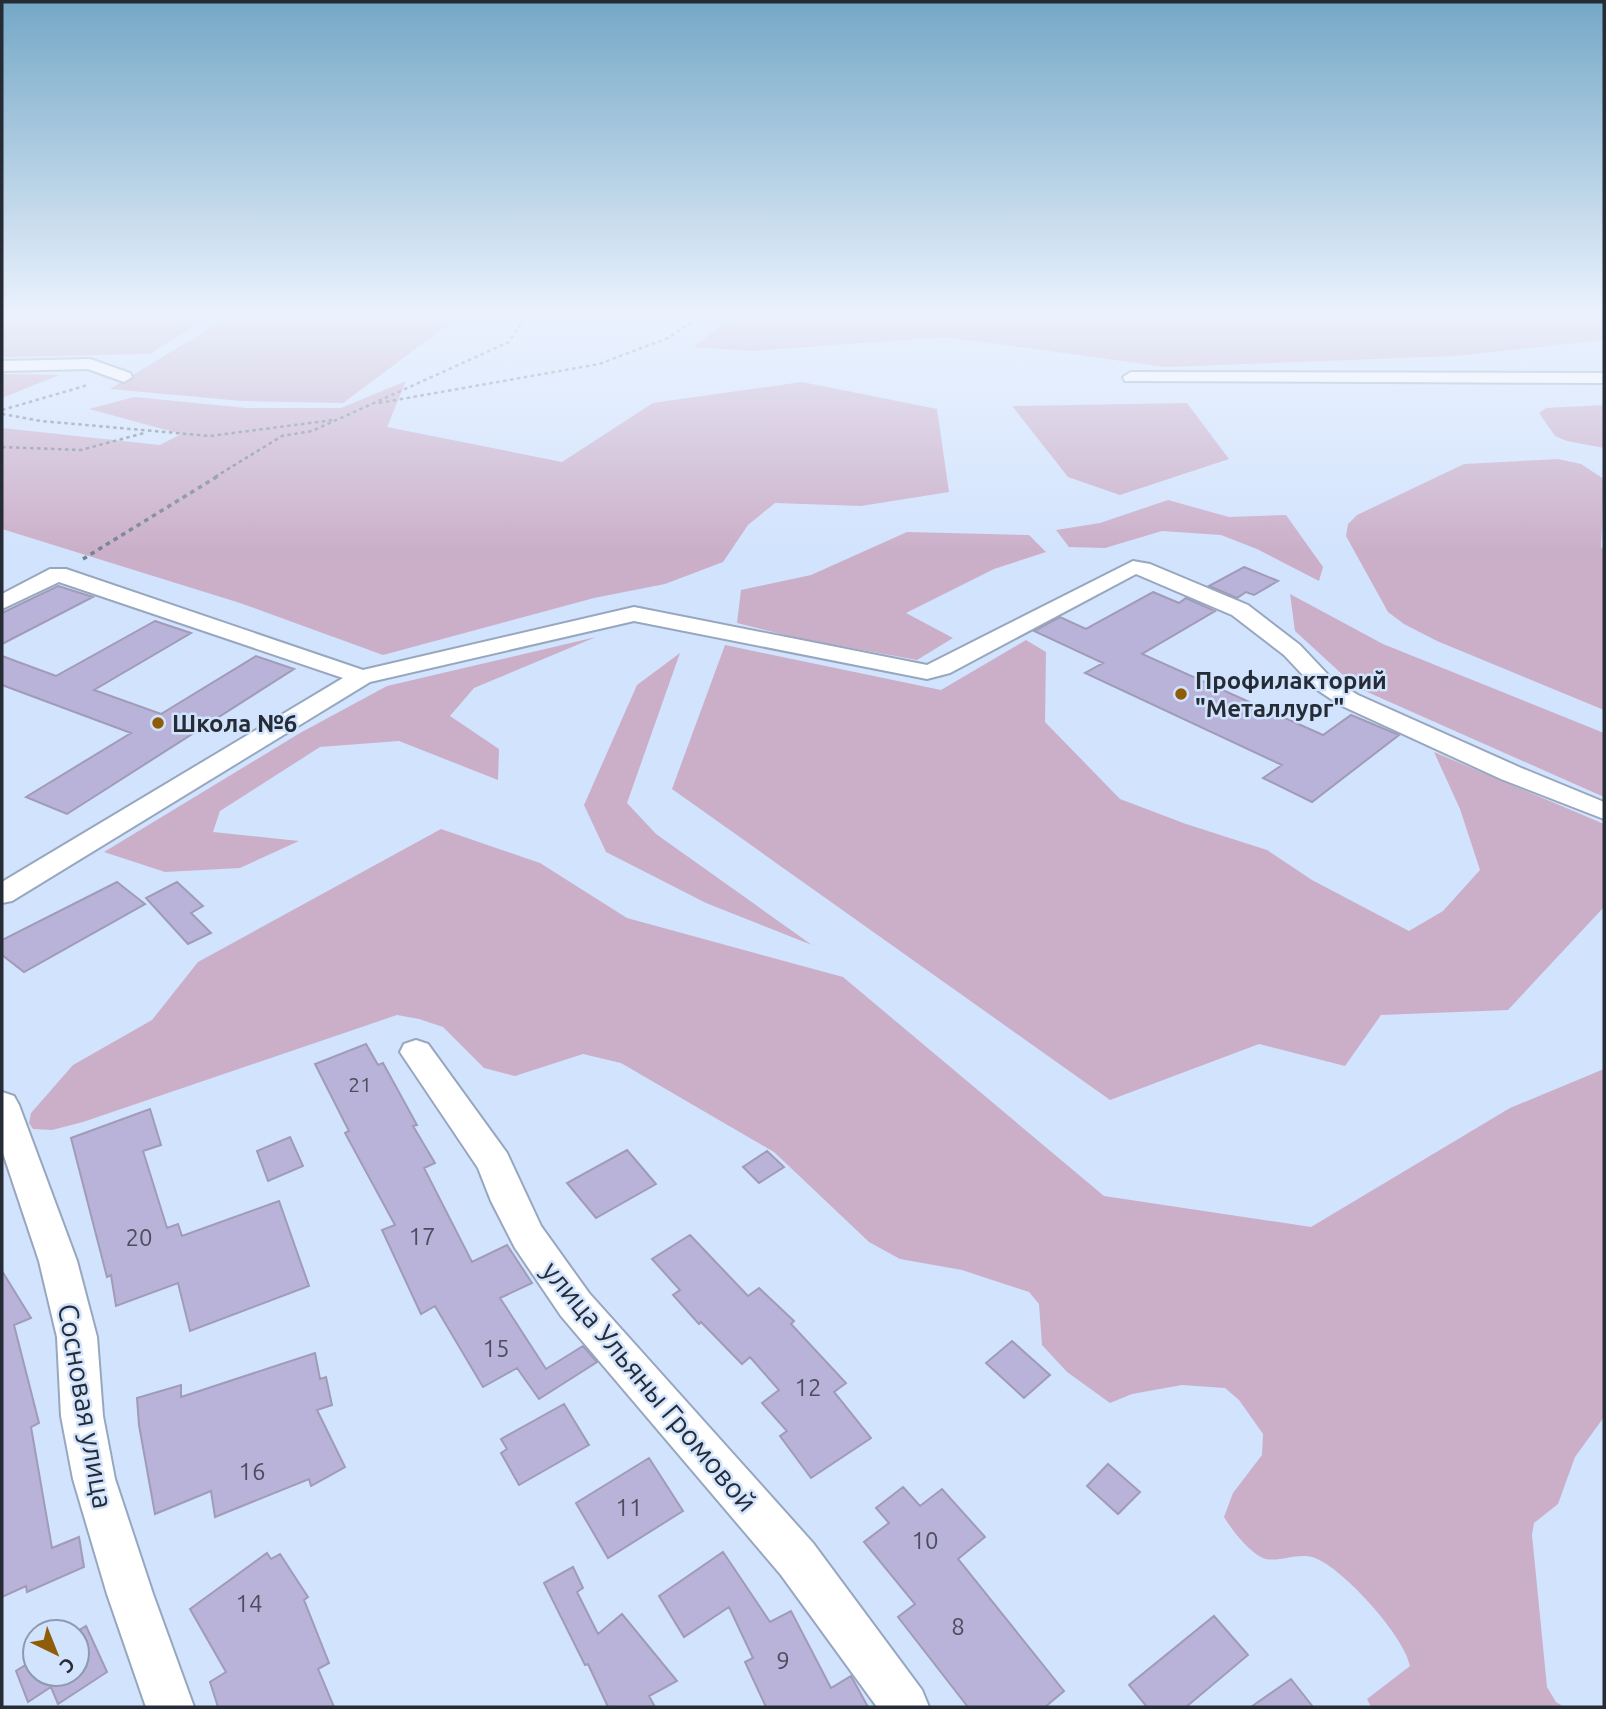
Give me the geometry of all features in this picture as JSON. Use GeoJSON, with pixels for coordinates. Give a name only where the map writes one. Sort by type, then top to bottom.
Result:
{"type":"FeatureCollection","features":[{"type":"Feature","properties":{"kind":"street"},"geometry":{"type":"LineString","coordinates":[[4,891],[362,677],[634,614],[927,672],[942,667],[1125,569],[1143,568],[1240,610],[1292,650],[1324,684],[1349,700],[1510,773],[1604,811]]}},
{"type":"Feature","properties":{"kind":"street"},"geometry":{"type":"LineString","coordinates":[[2,602],[58,574],[362,677]]}},
{"type":"Feature","properties":{"kind":"street","name":"улица Ульяны Громовой"},"geometry":{"type":"LineString","coordinates":[[416,1052],[494,1163],[499,1180],[533,1246],[559,1282],[620,1359],[810,1576],[905,1707]]}},
{"type":"Feature","properties":{"kind":"street","name":"Сосновая улица"},"geometry":{"type":"LineString","coordinates":[[2,1105],[58,1261],[77,1337],[82,1416],[94,1479],[114,1549],[170,1707]]}},
{"type":"Feature","properties":{"kind":"path"},"geometry":{"type":"LineString","coordinates":[[2,412],[76,391]]}},
{"type":"Feature","properties":{"kind":"path"},"geometry":{"type":"LineString","coordinates":[[58,574],[282,436],[312,431],[402,391]]}},
{"type":"Feature","properties":{"kind":"path"},"geometry":{"type":"LineString","coordinates":[[373,404],[448,391]]}},
{"type":"Feature","properties":{"kind":"path"},"geometry":{"type":"LineString","coordinates":[[2,412],[41,421],[210,436],[338,419]]}},
{"type":"Feature","properties":{"kind":"path"},"geometry":{"type":"LineString","coordinates":[[2,447],[81,450],[148,432]]}},
{"type":"Feature","properties":{"kind":"shaded area"},"geometry":{"type":"Polygon","coordinates":[[[2,391],[20,391],[2,398],[2,391]]]}},
{"type":"Feature","properties":{"kind":"shaded area"},"geometry":{"type":"Polygon","coordinates":[[[129,391],[359,391],[343,403],[242,401],[129,391]]]}},
{"type":"Feature","properties":{"kind":"shaded area"},"geometry":{"type":"Polygon","coordinates":[[[383,391],[402,391],[387,427],[562,462],[653,403],[740,391],[846,391],[937,409],[949,492],[861,506],[775,503],[748,525],[723,562],[665,584],[594,598],[383,655],[240,603],[2,529],[2,428],[160,445],[181,434],[89,409],[134,397],[247,408],[341,408],[383,391]]]}},
{"type":"Feature","properties":{"kind":"shaded area"},"geometry":{"type":"Polygon","coordinates":[[[1187,403],[1229,459],[1120,495],[1068,477],[1012,406],[1187,403]]]}},
{"type":"Feature","properties":{"kind":"shaded area"},"geometry":{"type":"Polygon","coordinates":[[[1604,405],[1604,448],[1555,436],[1539,413],[1546,408],[1604,405]]]}},
{"type":"Feature","properties":{"kind":"shaded area"},"geometry":{"type":"Polygon","coordinates":[[[1558,459],[1581,464],[1604,479],[1601,547],[1604,550],[1604,710],[1437,641],[1404,624],[1388,612],[1346,536],[1348,524],[1357,515],[1464,464],[1558,459]]]}},
{"type":"Feature","properties":{"kind":"shaded area"},"geometry":{"type":"Polygon","coordinates":[[[1168,500],[1229,517],[1286,515],[1323,567],[1319,581],[1257,549],[1221,535],[1162,531],[1105,548],[1069,547],[1056,530],[1100,523],[1168,500]]]}},
{"type":"Feature","properties":{"kind":"shaded area"},"geometry":{"type":"Polygon","coordinates":[[[907,532],[1029,535],[1046,552],[994,569],[906,613],[953,638],[917,660],[801,639],[737,623],[741,590],[811,575],[907,532]]]}},
{"type":"Feature","properties":{"kind":"shaded area"},"geometry":{"type":"Polygon","coordinates":[[[1290,594],[1383,644],[1604,733],[1604,797],[1356,687],[1295,631],[1290,594]]]}},
{"type":"Feature","properties":{"kind":"shaded area"},"geometry":{"type":"Polygon","coordinates":[[[596,637],[474,688],[450,716],[499,749],[498,780],[399,741],[320,747],[220,811],[213,832],[299,841],[240,868],[165,872],[104,852],[300,733],[387,686],[596,637]]]}},
{"type":"Feature","properties":{"kind":"shaded area"},"geometry":{"type":"Polygon","coordinates":[[[1026,640],[1046,652],[1045,722],[1120,799],[1267,850],[1312,880],[1409,931],[1443,911],[1480,870],[1460,809],[1434,752],[1604,824],[1604,907],[1508,1010],[1381,1015],[1345,1066],[1259,1044],[1110,1100],[672,789],[725,645],[941,690],[1026,640]]]}},
{"type":"Feature","properties":{"kind":"shaded area"},"geometry":{"type":"Polygon","coordinates":[[[680,653],[627,803],[656,834],[812,945],[706,903],[606,852],[584,805],[637,685],[680,653]]]}},
{"type":"Feature","properties":{"kind":"shaded area"},"geometry":{"type":"Polygon","coordinates":[[[441,829],[540,863],[627,918],[843,977],[1104,1196],[1311,1227],[1510,1108],[1604,1069],[1604,1417],[1575,1457],[1558,1504],[1534,1523],[1532,1535],[1547,1687],[1556,1702],[1564,1707],[1371,1707],[1367,1699],[1410,1666],[1397,1638],[1372,1605],[1341,1575],[1315,1558],[1296,1556],[1272,1560],[1260,1557],[1242,1541],[1224,1517],[1233,1493],[1262,1455],[1263,1434],[1239,1400],[1225,1388],[1182,1385],[1132,1394],[1110,1403],[1067,1372],[1042,1345],[1039,1304],[1029,1292],[962,1270],[900,1259],[869,1242],[774,1152],[621,1063],[583,1054],[515,1076],[484,1068],[443,1027],[397,1015],[83,1122],[52,1130],[33,1129],[29,1123],[31,1113],[73,1065],[152,1020],[198,962],[441,829]]]}},
{"type":"Feature","properties":{"kind":"building"},"geometry":{"type":"Polygon","coordinates":[[[1244,567],[1278,581],[1254,595],[1246,592],[1237,598],[1209,586],[1244,567]]]}},
{"type":"Feature","properties":{"kind":"building"},"geometry":{"type":"Polygon","coordinates":[[[58,586],[93,597],[2,644],[2,613],[58,586]]]}},
{"type":"Feature","properties":{"kind":"building","name":"Профилакторий \"Металлург\""},"geometry":{"type":"Polygon","coordinates":[[[1153,592],[1179,603],[1186,598],[1215,611],[1142,654],[1323,735],[1351,715],[1399,735],[1312,802],[1263,778],[1282,765],[1085,673],[1103,663],[1034,631],[1060,617],[1086,629],[1153,592]]]}},
{"type":"Feature","properties":{"kind":"building","name":"Школа №6"},"geometry":{"type":"Polygon","coordinates":[[[155,621],[191,633],[94,690],[161,714],[256,656],[294,669],[67,814],[26,797],[131,733],[2,685],[2,656],[56,676],[155,621]]]}},
{"type":"Feature","properties":{"kind":"building"},"geometry":{"type":"Polygon","coordinates":[[[117,882],[145,904],[24,972],[2,955],[2,940],[117,882]]]}},
{"type":"Feature","properties":{"kind":"building"},"geometry":{"type":"Polygon","coordinates":[[[177,882],[203,906],[191,913],[211,933],[188,944],[146,898],[177,882]]]}},
{"type":"Feature","properties":{"kind":"building"},"geometry":{"type":"Polygon","coordinates":[[[366,1044],[378,1065],[383,1063],[417,1125],[413,1126],[435,1163],[424,1168],[472,1262],[507,1245],[532,1283],[500,1298],[546,1369],[583,1346],[597,1362],[539,1399],[517,1368],[483,1387],[435,1306],[421,1314],[382,1230],[395,1225],[345,1133],[349,1131],[315,1064],[366,1044]]]}},
{"type":"Feature","properties":{"kind":"building"},"geometry":{"type":"Polygon","coordinates":[[[150,1109],[161,1145],[143,1151],[167,1228],[178,1224],[182,1236],[279,1201],[309,1286],[190,1331],[178,1283],[116,1306],[111,1275],[107,1277],[71,1138],[150,1109]]]}},
{"type":"Feature","properties":{"kind":"building"},"geometry":{"type":"Polygon","coordinates":[[[290,1137],[303,1166],[268,1181],[257,1151],[290,1137]]]}},
{"type":"Feature","properties":{"kind":"building"},"geometry":{"type":"Polygon","coordinates":[[[627,1150],[656,1184],[596,1218],[567,1183],[627,1150]]]}},
{"type":"Feature","properties":{"kind":"building"},"geometry":{"type":"Polygon","coordinates":[[[767,1151],[784,1167],[759,1183],[743,1167],[767,1151]]]}},
{"type":"Feature","properties":{"kind":"building"},"geometry":{"type":"Polygon","coordinates":[[[690,1235],[748,1296],[759,1288],[794,1321],[791,1324],[846,1383],[834,1392],[871,1438],[811,1478],[780,1436],[787,1431],[762,1403],[779,1390],[750,1357],[742,1364],[701,1322],[699,1324],[673,1295],[680,1290],[652,1259],[690,1235]]]}},
{"type":"Feature","properties":{"kind":"building"},"geometry":{"type":"Polygon","coordinates":[[[2,1271],[31,1318],[14,1325],[39,1423],[31,1427],[52,1548],[79,1537],[84,1567],[27,1592],[26,1586],[2,1597],[2,1271]]]}},
{"type":"Feature","properties":{"kind":"building"},"geometry":{"type":"Polygon","coordinates":[[[1012,1341],[1050,1375],[1024,1398],[986,1363],[1012,1341]]]}},
{"type":"Feature","properties":{"kind":"building"},"geometry":{"type":"Polygon","coordinates":[[[315,1353],[320,1379],[326,1377],[332,1405],[317,1410],[345,1467],[311,1486],[309,1479],[215,1517],[211,1491],[155,1514],[139,1425],[137,1398],[181,1385],[181,1397],[315,1353]]]}},
{"type":"Feature","properties":{"kind":"building"},"geometry":{"type":"Polygon","coordinates":[[[564,1404],[589,1445],[519,1485],[501,1453],[507,1449],[501,1439],[564,1404]]]}},
{"type":"Feature","properties":{"kind":"building"},"geometry":{"type":"Polygon","coordinates":[[[649,1458],[683,1511],[608,1558],[576,1503],[649,1458]]]}},
{"type":"Feature","properties":{"kind":"building"},"geometry":{"type":"Polygon","coordinates":[[[1108,1464],[1140,1492],[1118,1514],[1087,1486],[1108,1464]]]}},
{"type":"Feature","properties":{"kind":"building"},"geometry":{"type":"Polygon","coordinates":[[[903,1487],[920,1506],[942,1489],[985,1537],[958,1559],[1064,1691],[1045,1707],[968,1707],[898,1617],[915,1604],[864,1542],[889,1523],[876,1508],[903,1487]]]}},
{"type":"Feature","properties":{"kind":"building"},"geometry":{"type":"Polygon","coordinates":[[[723,1552],[770,1622],[791,1611],[831,1688],[851,1676],[868,1707],[766,1707],[745,1662],[753,1658],[729,1607],[684,1637],[659,1596],[723,1552]]]}},
{"type":"Feature","properties":{"kind":"building"},"geometry":{"type":"Polygon","coordinates":[[[267,1553],[271,1559],[280,1554],[308,1597],[304,1600],[329,1663],[318,1669],[334,1707],[218,1707],[210,1682],[226,1672],[190,1609],[267,1553]]]}},
{"type":"Feature","properties":{"kind":"building"},"geometry":{"type":"Polygon","coordinates":[[[573,1567],[583,1588],[577,1592],[598,1634],[622,1614],[677,1681],[649,1696],[655,1707],[608,1707],[544,1583],[573,1567]]]}},
{"type":"Feature","properties":{"kind":"building"},"geometry":{"type":"Polygon","coordinates":[[[1214,1616],[1248,1655],[1186,1707],[1147,1707],[1129,1685],[1214,1616]]]}},
{"type":"Feature","properties":{"kind":"building"},"geometry":{"type":"Polygon","coordinates":[[[91,1637],[107,1672],[91,1682],[91,1637]]]}},
{"type":"Feature","properties":{"kind":"building"},"geometry":{"type":"Polygon","coordinates":[[[21,1668],[21,1684],[16,1671],[21,1668]]]}},
{"type":"Feature","properties":{"kind":"building"},"geometry":{"type":"Polygon","coordinates":[[[1291,1679],[1313,1707],[1251,1707],[1291,1679]]]}},
{"type":"Feature","properties":{"kind":"building"},"geometry":{"type":"Polygon","coordinates":[[[23,1688],[49,1688],[28,1702],[23,1688]]]}},
{"type":"Feature","properties":{"kind":"building"},"geometry":{"type":"Polygon","coordinates":[[[51,1688],[82,1688],[58,1704],[51,1688]]]}},
{"type":"Feature","properties":{"kind":"place","name":"Профилакторий \"Металлург\""},"geometry":{"type":"Point","coordinates":[1181,694]}},
{"type":"Feature","properties":{"kind":"place","name":"Школа №6"},"geometry":{"type":"Point","coordinates":[158,723]}}]}
